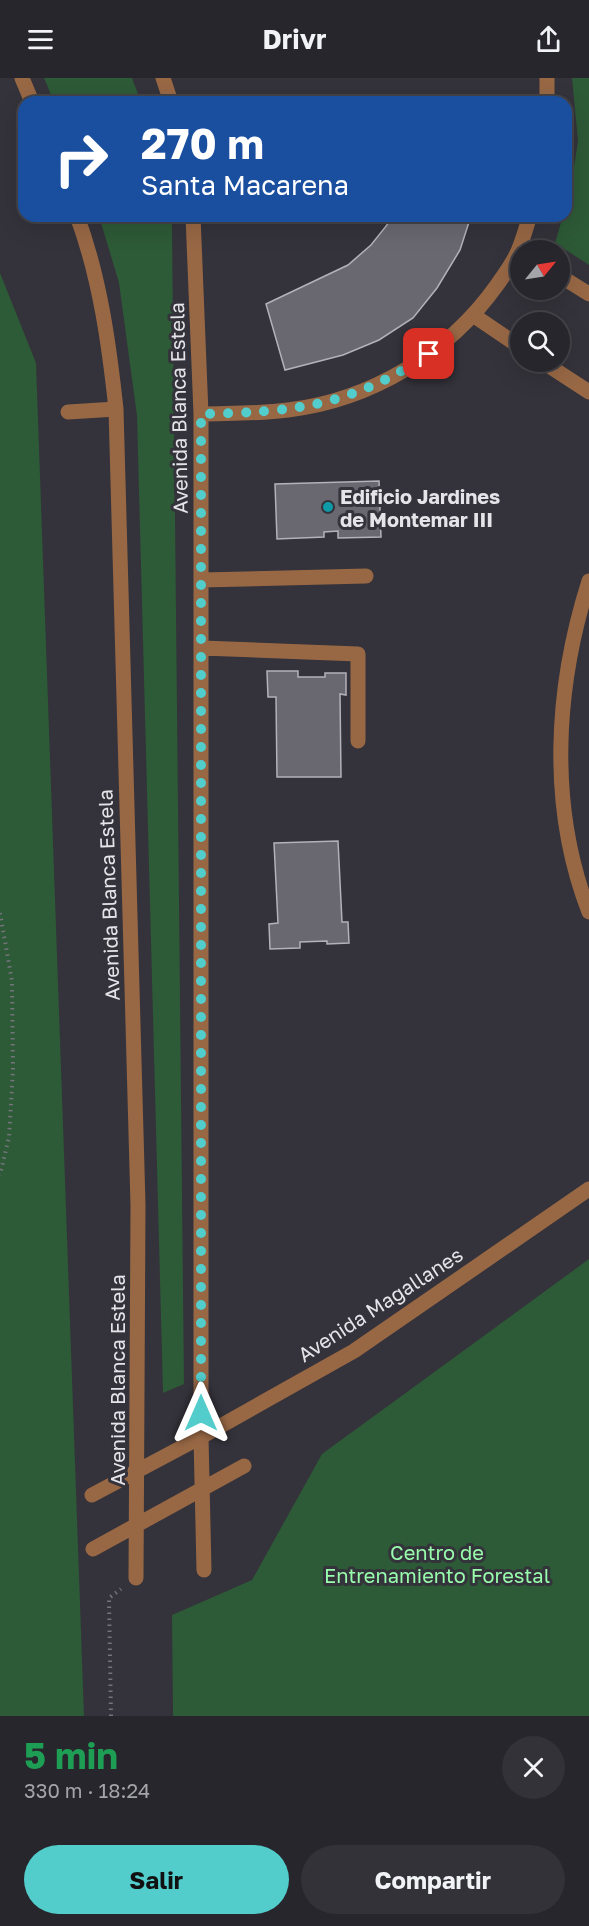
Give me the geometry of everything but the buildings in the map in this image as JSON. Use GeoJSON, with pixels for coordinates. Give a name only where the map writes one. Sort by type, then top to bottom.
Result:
{"type":"FeatureCollection","features":[{"type":"Feature","properties":{"kind":"street"},"geometry":{"type":"LineString","coordinates":[[22,78],[30,96]]}},
{"type":"Feature","properties":{"kind":"street"},"geometry":{"type":"LineString","coordinates":[[163,78],[169,96]]}},
{"type":"Feature","properties":{"kind":"street"},"geometry":{"type":"LineString","coordinates":[[547,78],[547,96]]}},
{"type":"Feature","properties":{"kind":"street","name":"Avenida Blanca Estela"},"geometry":{"type":"LineString","coordinates":[[79,222],[88,245],[108,338],[116,409],[138,1205],[136,1578]]}},
{"type":"Feature","properties":{"kind":"street","name":"Avenida Blanca Estela"},"geometry":{"type":"LineString","coordinates":[[193,222],[201,414],[201,1437],[204,1570]]}},
{"type":"Feature","properties":{"kind":"street"},"geometry":{"type":"LineString","coordinates":[[523,240],[528,222]]}},
{"type":"Feature","properties":{"kind":"street"},"geometry":{"type":"LineString","coordinates":[[201,414],[288,410],[319,405],[378,385],[421,360],[452,336],[473,315],[510,266]]}},
{"type":"Feature","properties":{"kind":"street"},"geometry":{"type":"LineString","coordinates":[[570,282],[589,294]]}},
{"type":"Feature","properties":{"kind":"street"},"geometry":{"type":"LineString","coordinates":[[473,315],[510,340]]}},
{"type":"Feature","properties":{"kind":"street"},"geometry":{"type":"LineString","coordinates":[[558,372],[589,392]]}},
{"type":"Feature","properties":{"kind":"street"},"geometry":{"type":"LineString","coordinates":[[68,412],[116,409]]}},
{"type":"Feature","properties":{"kind":"street"},"geometry":{"type":"LineString","coordinates":[[201,580],[366,576]]}},
{"type":"Feature","properties":{"kind":"street"},"geometry":{"type":"LineString","coordinates":[[589,581],[568,658],[561,741],[562,783],[567,825],[575,866],[589,912]]}},
{"type":"Feature","properties":{"kind":"street"},"geometry":{"type":"LineString","coordinates":[[202,648],[358,654],[358,741]]}},
{"type":"Feature","properties":{"kind":"street","name":"Avenida Magallanes"},"geometry":{"type":"LineString","coordinates":[[92,1495],[354,1351],[589,1189]]}},
{"type":"Feature","properties":{"kind":"street"},"geometry":{"type":"LineString","coordinates":[[93,1549],[244,1466]]}},
{"type":"Feature","properties":{"kind":"path"},"geometry":{"type":"LineString","coordinates":[[0,913],[12,981],[13,1070],[9,1137],[0,1175]]}},
{"type":"Feature","properties":{"kind":"path"},"geometry":{"type":"LineString","coordinates":[[111,1716],[109,1598],[136,1578]]}},
{"type":"Feature","properties":{"kind":"green space"},"geometry":{"type":"Polygon","coordinates":[[[44,78],[132,78],[139,96],[52,96],[44,78]]]}},
{"type":"Feature","properties":{"kind":"green space"},"geometry":{"type":"Polygon","coordinates":[[[572,78],[589,78],[589,265],[570,253],[570,240],[556,240],[561,222],[572,222],[572,180],[578,141],[572,78]]]}},
{"type":"Feature","properties":{"kind":"green space"},"geometry":{"type":"Polygon","coordinates":[[[101,222],[171,222],[184,1384],[163,1393],[137,416],[119,283],[101,222]]]}},
{"type":"Feature","properties":{"kind":"green space"},"geometry":{"type":"Polygon","coordinates":[[[0,273],[36,363],[84,1716],[0,1716],[0,273]]]}},
{"type":"Feature","properties":{"kind":"green space","name":"Centro de Entrenamiento Forestal"},"geometry":{"type":"Polygon","coordinates":[[[589,1259],[589,1716],[173,1716],[172,1615],[252,1580],[322,1454],[589,1259]]]}},
{"type":"Feature","properties":{"kind":"place","name":"Edificio Jardines de Montemar III"},"geometry":{"type":"Point","coordinates":[328,507]}},
{"type":"Feature","properties":{"kind":"route"},"geometry":{"type":"LineString","coordinates":[[201,1413],[201,414],[273,412],[319,405],[378,385],[429,354]]}}]}
